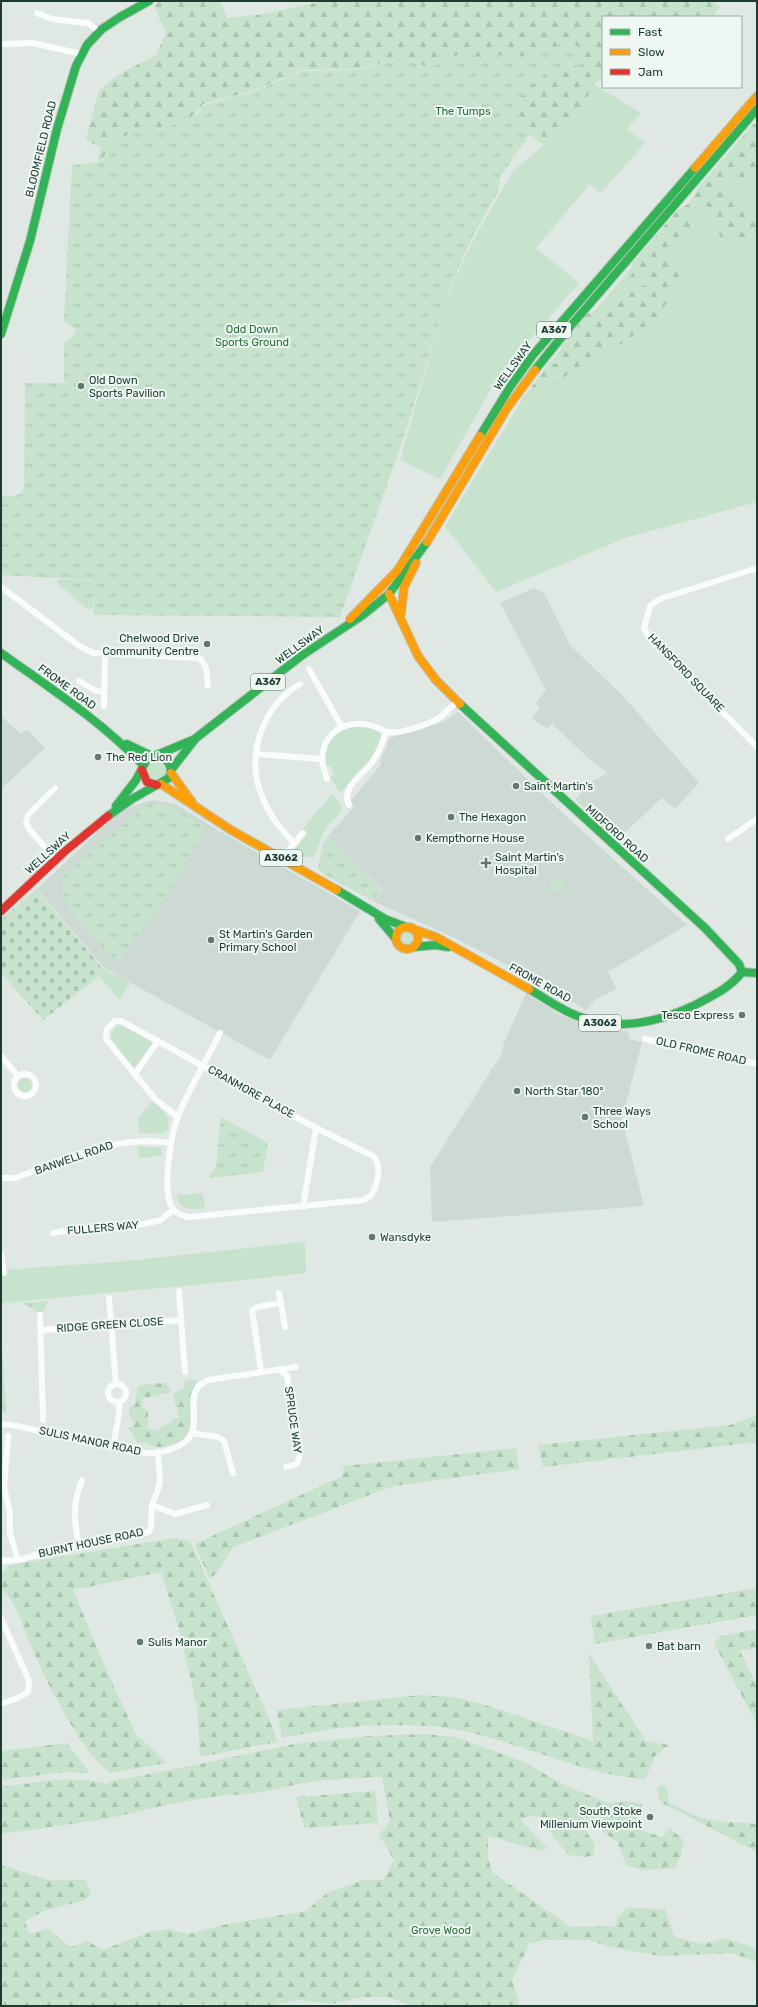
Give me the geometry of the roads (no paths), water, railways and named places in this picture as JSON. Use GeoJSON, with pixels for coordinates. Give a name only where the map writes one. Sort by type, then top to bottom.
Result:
{"type":"FeatureCollection","features":[{"type":"Feature","properties":{"kind":"main road","name":"BLOOMFIELD ROAD"},"geometry":{"type":"LineString","coordinates":[[1,334],[33,232],[52,146],[68,88],[81,54],[99,32],[118,18],[149,1]]}},
{"type":"Feature","properties":{"kind":"main road","name":"WELLSWAY"},"geometry":{"type":"LineString","coordinates":[[341,628],[398,570],[419,538],[510,387],[547,338],[757,96]]}},
{"type":"Feature","properties":{"kind":"main road","name":"WELLSWAY"},"geometry":{"type":"LineString","coordinates":[[110,813],[143,768],[147,759],[196,738],[301,656],[341,628],[363,615],[389,594],[420,553],[507,408],[554,345],[757,109]]}},
{"type":"Feature","properties":{"kind":"main road"},"geometry":{"type":"LineString","coordinates":[[547,338],[554,345]]}},
{"type":"Feature","properties":{"kind":"main road"},"geometry":{"type":"LineString","coordinates":[[401,620],[404,587],[420,553]]}},
{"type":"Feature","properties":{"kind":"main road","name":"MIDFORD ROAD"},"geometry":{"type":"LineString","coordinates":[[382,587],[394,600],[409,640],[422,661],[457,702],[705,928],[739,964],[742,972]]}},
{"type":"Feature","properties":{"kind":"main road","name":"FROME ROAD"},"geometry":{"type":"LineString","coordinates":[[1,653],[119,740],[155,756]]}},
{"type":"Feature","properties":{"kind":"main road","name":"WELLSWAY"},"geometry":{"type":"LineString","coordinates":[[1,911],[110,813],[166,781],[171,771],[196,738]]}},
{"type":"Feature","properties":{"kind":"main road","name":"FROME ROAD"},"geometry":{"type":"LineString","coordinates":[[119,740],[143,768]]}},
{"type":"Feature","properties":{"kind":"main road"},"geometry":{"type":"LineString","coordinates":[[155,756],[164,758],[168,762],[171,771]]}},
{"type":"Feature","properties":{"kind":"main road"},"geometry":{"type":"LineString","coordinates":[[143,768],[143,775],[147,782],[159,785]]}},
{"type":"Feature","properties":{"kind":"main road","name":"FROME ROAD"},"geometry":{"type":"LineString","coordinates":[[171,771],[197,807]]}},
{"type":"Feature","properties":{"kind":"main road","name":"FROME ROAD"},"geometry":{"type":"LineString","coordinates":[[159,785],[197,807],[233,831],[367,907],[387,921],[436,937],[579,1017],[614,1025],[639,1025],[678,1014],[727,988],[738,979],[742,972]]}},
{"type":"Feature","properties":{"kind":"main road","name":"FROME ROAD"},"geometry":{"type":"LineString","coordinates":[[367,907],[396,939],[401,948],[408,950],[414,947],[436,945],[460,951]]}},
{"type":"Feature","properties":{"kind":"main road"},"geometry":{"type":"LineString","coordinates":[[396,939],[397,933],[408,928],[417,934],[417,941],[414,947]]}},
{"type":"Feature","properties":{"kind":"main road"},"geometry":{"type":"LineString","coordinates":[[742,972],[757,973]]}},
{"type":"Feature","properties":{"kind":"street"},"geometry":{"type":"LineString","coordinates":[[37,13],[52,19],[88,23],[99,32]]}},
{"type":"Feature","properties":{"kind":"street"},"geometry":{"type":"LineString","coordinates":[[1,44],[33,43],[81,54]]}},
{"type":"Feature","properties":{"kind":"street","name":"HANSFORD SQUARE"},"geometry":{"type":"LineString","coordinates":[[757,568],[660,599],[650,606],[644,628],[650,639],[757,747]]}},
{"type":"Feature","properties":{"kind":"street"},"geometry":{"type":"LineString","coordinates":[[1,587],[86,650],[105,655],[199,658],[206,667],[208,674],[208,686]]}},
{"type":"Feature","properties":{"kind":"street"},"geometry":{"type":"LineString","coordinates":[[104,706],[105,655]]}},
{"type":"Feature","properties":{"kind":"street"},"geometry":{"type":"LineString","coordinates":[[309,669],[342,727]]}},
{"type":"Feature","properties":{"kind":"street"},"geometry":{"type":"LineString","coordinates":[[79,681],[96,691],[104,691]]}},
{"type":"Feature","properties":{"kind":"street"},"geometry":{"type":"LineString","coordinates":[[294,843],[279,827],[263,800],[257,778],[256,754],[259,738],[272,710],[280,698],[300,684]]}},
{"type":"Feature","properties":{"kind":"street"},"geometry":{"type":"LineString","coordinates":[[327,779],[322,759],[327,743],[342,727],[362,722],[370,724],[386,732],[394,732],[439,718],[457,702]]}},
{"type":"Feature","properties":{"kind":"street"},"geometry":{"type":"LineString","coordinates":[[349,805],[346,799],[348,789],[372,762],[381,747],[386,732]]}},
{"type":"Feature","properties":{"kind":"street"},"geometry":{"type":"LineString","coordinates":[[256,754],[322,759]]}},
{"type":"Feature","properties":{"kind":"street"},"geometry":{"type":"LineString","coordinates":[[55,788],[28,816],[26,822],[29,829],[56,860]]}},
{"type":"Feature","properties":{"kind":"street"},"geometry":{"type":"LineString","coordinates":[[728,839],[757,819]]}},
{"type":"Feature","properties":{"kind":"street"},"geometry":{"type":"LineString","coordinates":[[287,852],[303,833]]}},
{"type":"Feature","properties":{"kind":"street"},"geometry":{"type":"LineString","coordinates":[[178,1117],[156,1100],[106,1039],[107,1030],[110,1024],[115,1021],[121,1021],[203,1066],[220,1033]]}},
{"type":"Feature","properties":{"kind":"street","name":"OLD FROME ROAD"},"geometry":{"type":"LineString","coordinates":[[645,1038],[757,1064]]}},
{"type":"Feature","properties":{"kind":"street"},"geometry":{"type":"LineString","coordinates":[[134,1074],[158,1040]]}},
{"type":"Feature","properties":{"kind":"street"},"geometry":{"type":"LineString","coordinates":[[1,1056],[18,1076]]}},
{"type":"Feature","properties":{"kind":"street","name":"CRANMORE PLACE"},"geometry":{"type":"LineString","coordinates":[[203,1066],[316,1128],[372,1156],[378,1163],[379,1168],[373,1192],[367,1198],[303,1207],[189,1217],[180,1215],[173,1210],[170,1203],[167,1170],[171,1143],[178,1117],[203,1066]]}},
{"type":"Feature","properties":{"kind":"street"},"geometry":{"type":"LineString","coordinates":[[303,1207],[316,1128]]}},
{"type":"Feature","properties":{"kind":"street","name":"BANWELL ROAD"},"geometry":{"type":"LineString","coordinates":[[1,1178],[15,1178],[95,1148],[124,1141],[158,1141],[171,1143]]}},
{"type":"Feature","properties":{"kind":"street","name":"FULLERS WAY"},"geometry":{"type":"LineString","coordinates":[[53,1233],[75,1229],[122,1228],[143,1224],[161,1220],[173,1210]]}},
{"type":"Feature","properties":{"kind":"street"},"geometry":{"type":"LineString","coordinates":[[1,1254],[4,1273]]}},
{"type":"Feature","properties":{"kind":"street"},"geometry":{"type":"LineString","coordinates":[[179,1290],[180,1320],[186,1372]]}},
{"type":"Feature","properties":{"kind":"street"},"geometry":{"type":"LineString","coordinates":[[279,1293],[285,1327]]}},
{"type":"Feature","properties":{"kind":"street"},"geometry":{"type":"LineString","coordinates":[[109,1298],[116,1384]]}},
{"type":"Feature","properties":{"kind":"street"},"geometry":{"type":"LineString","coordinates":[[261,1371],[252,1310],[257,1307],[281,1303]]}},
{"type":"Feature","properties":{"kind":"street","name":"RIDGE GREEN CLOSE"},"geometry":{"type":"LineString","coordinates":[[40,1315],[43,1420]]}},
{"type":"Feature","properties":{"kind":"street","name":"RIDGE GREEN CLOSE"},"geometry":{"type":"LineString","coordinates":[[41,1330],[180,1320]]}},
{"type":"Feature","properties":{"kind":"street"},"geometry":{"type":"LineString","coordinates":[[234,1474],[224,1441],[218,1437],[192,1433],[194,1424],[194,1395],[198,1386],[208,1380],[296,1367]]}},
{"type":"Feature","properties":{"kind":"street","name":"SPRUCE WAY"},"geometry":{"type":"LineString","coordinates":[[277,1370],[283,1371],[287,1374],[300,1454],[297,1464],[286,1468]]}},
{"type":"Feature","properties":{"kind":"street"},"geometry":{"type":"LineString","coordinates":[[116,1384],[124,1387],[126,1392],[124,1400],[119,1402],[114,1402],[108,1395],[111,1387],[116,1384]]}},
{"type":"Feature","properties":{"kind":"street"},"geometry":{"type":"LineString","coordinates":[[113,1448],[120,1413],[119,1402]]}},
{"type":"Feature","properties":{"kind":"street","name":"SULIS MANOR ROAD"},"geometry":{"type":"LineString","coordinates":[[1,1424],[19,1426],[113,1448],[149,1453],[180,1446],[192,1433]]}},
{"type":"Feature","properties":{"kind":"street"},"geometry":{"type":"LineString","coordinates":[[8,1436],[4,1488],[10,1512],[10,1533],[18,1560]]}},
{"type":"Feature","properties":{"kind":"street","name":"BURNT HOUSE ROAD"},"geometry":{"type":"LineString","coordinates":[[1,1561],[18,1560],[149,1532],[151,1527],[152,1505],[160,1480],[158,1452]]}},
{"type":"Feature","properties":{"kind":"street"},"geometry":{"type":"LineString","coordinates":[[79,1546],[75,1525],[75,1498],[82,1480]]}},
{"type":"Feature","properties":{"kind":"street"},"geometry":{"type":"LineString","coordinates":[[152,1505],[175,1514],[206,1505]]}},
{"type":"Feature","properties":{"kind":"street"},"geometry":{"type":"LineString","coordinates":[[1,1618],[29,1680],[28,1692],[18,1698],[1,1704]]}},
{"type":"Feature","properties":{"kind":"place","name":"Old Down Sports Pavilion"},"geometry":{"type":"Point","coordinates":[81,386]}},
{"type":"Feature","properties":{"kind":"place","name":"Chelwood Drive Community Centre"},"geometry":{"type":"Point","coordinates":[207,644]}},
{"type":"Feature","properties":{"kind":"place","name":"The Red Lion"},"geometry":{"type":"Point","coordinates":[98,757]}},
{"type":"Feature","properties":{"kind":"place","name":"Saint Martin's"},"geometry":{"type":"Point","coordinates":[516,786]}},
{"type":"Feature","properties":{"kind":"place","name":"The Hexagon"},"geometry":{"type":"Point","coordinates":[451,817]}},
{"type":"Feature","properties":{"kind":"place","name":"Kempthorne House"},"geometry":{"type":"Point","coordinates":[418,838]}},
{"type":"Feature","properties":{"kind":"place","name":"Saint Martin's Hospital"},"geometry":{"type":"Point","coordinates":[486,863]}},
{"type":"Feature","properties":{"kind":"place","name":"St Martin's Garden Primary School"},"geometry":{"type":"Point","coordinates":[211,940]}},
{"type":"Feature","properties":{"kind":"place","name":"Tesco Express"},"geometry":{"type":"Point","coordinates":[742,1015]}},
{"type":"Feature","properties":{"kind":"place","name":"North Star 180°"},"geometry":{"type":"Point","coordinates":[517,1091]}},
{"type":"Feature","properties":{"kind":"place","name":"Three Ways School"},"geometry":{"type":"Point","coordinates":[585,1117]}},
{"type":"Feature","properties":{"kind":"place","name":"Wansdyke"},"geometry":{"type":"Point","coordinates":[372,1237]}},
{"type":"Feature","properties":{"kind":"place","name":"Sulis Manor"},"geometry":{"type":"Point","coordinates":[140,1642]}},
{"type":"Feature","properties":{"kind":"place","name":"Bat barn"},"geometry":{"type":"Point","coordinates":[649,1646]}},
{"type":"Feature","properties":{"kind":"place","name":"South Stoke Millenium Viewpoint"},"geometry":{"type":"Point","coordinates":[650,1817]}},
{"type":"Feature","properties":{"kind":"park label","name":"The Tumps"},"geometry":{"type":"Point","coordinates":[463,111]}},
{"type":"Feature","properties":{"kind":"park label","name":"Odd Down Sports Ground"},"geometry":{"type":"Point","coordinates":[252,335]}},
{"type":"Feature","properties":{"kind":"park label","name":"Grove Wood"},"geometry":{"type":"Point","coordinates":[441,1930]}}]}
